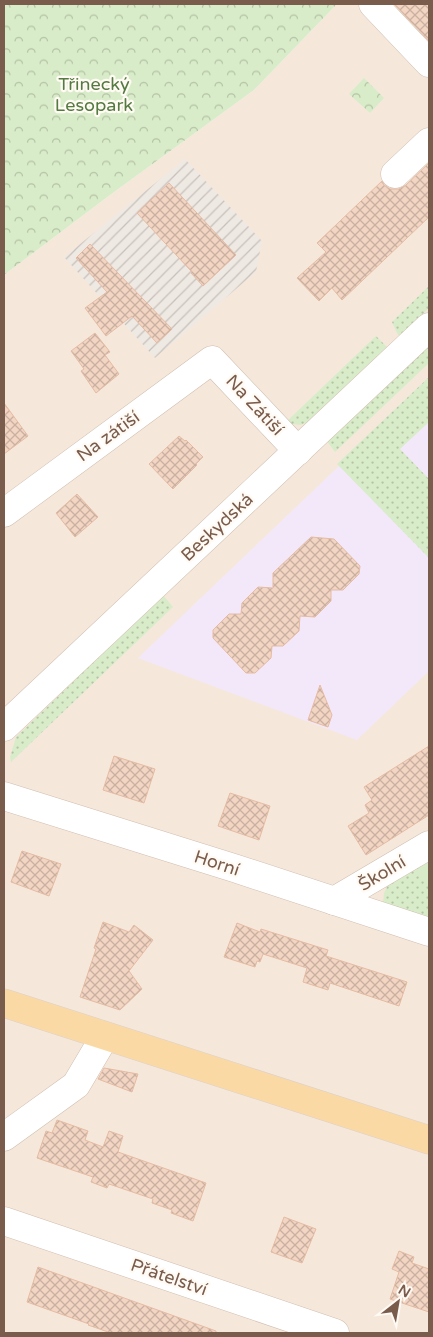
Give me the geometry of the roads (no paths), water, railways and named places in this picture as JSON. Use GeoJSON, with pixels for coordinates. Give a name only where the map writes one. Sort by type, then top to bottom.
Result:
{"type":"FeatureCollection","features":[{"type":"Feature","properties":{"kind":"main road"},"geometry":{"type":"LineString","coordinates":[[4,1003],[429,1140]]}},
{"type":"Feature","properties":{"kind":"street"},"geometry":{"type":"LineString","coordinates":[[373,4],[429,63]]}},
{"type":"Feature","properties":{"kind":"street"},"geometry":{"type":"LineString","coordinates":[[395,174],[429,142]]}},
{"type":"Feature","properties":{"kind":"street","name":"Beskydská"},"geometry":{"type":"LineString","coordinates":[[4,728],[429,327]]}},
{"type":"Feature","properties":{"kind":"street","name":"Na Zátiší"},"geometry":{"type":"LineString","coordinates":[[212,360],[298,451]]}},
{"type":"Feature","properties":{"kind":"street","name":"Na zátiší"},"geometry":{"type":"LineString","coordinates":[[4,513],[212,360]]}},
{"type":"Feature","properties":{"kind":"street","name":"Horní"},"geometry":{"type":"LineString","coordinates":[[4,796],[429,932]]}},
{"type":"Feature","properties":{"kind":"street","name":"Školní"},"geometry":{"type":"LineString","coordinates":[[334,901],[429,845]]}},
{"type":"Feature","properties":{"kind":"street"},"geometry":{"type":"LineString","coordinates":[[4,1137],[76,1085],[105,1036]]}},
{"type":"Feature","properties":{"kind":"street","name":"Přátelství"},"geometry":{"type":"LineString","coordinates":[[4,1221],[335,1333]]}},
{"type":"Feature","properties":{"kind":"park label","name":"Třinecký Lesopark"},"geometry":{"type":"Point","coordinates":[94,94]}}]}
